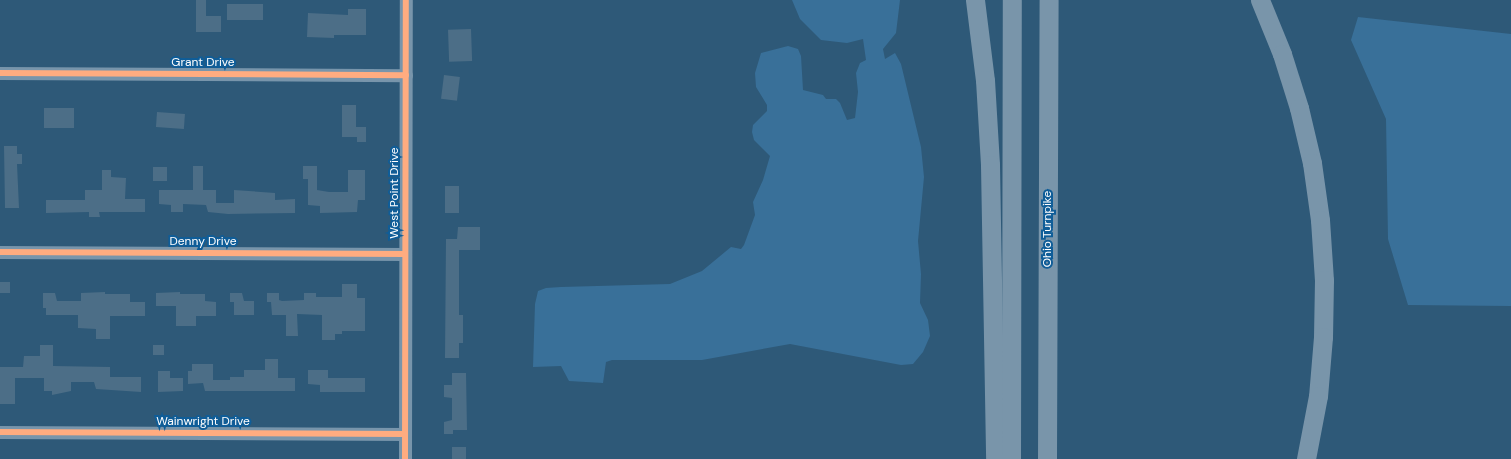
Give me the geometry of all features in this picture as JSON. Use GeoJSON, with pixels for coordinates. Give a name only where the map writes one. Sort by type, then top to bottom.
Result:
{"type":"FeatureCollection","features":[{"type":"Feature","properties":{"kind":"highway"},"geometry":{"type":"LineString","coordinates":[[975,0],[985,80],[990,157],[995,459]]}},
{"type":"Feature","properties":{"kind":"highway"},"geometry":{"type":"LineString","coordinates":[[1011,459],[1012,0]]}},
{"type":"Feature","properties":{"kind":"highway","name":"Ohio Turnpike"},"geometry":{"type":"LineString","coordinates":[[1047,459],[1049,0]]}},
{"type":"Feature","properties":{"kind":"highway"},"geometry":{"type":"LineString","coordinates":[[1260,0],[1282,54],[1299,108],[1312,163],[1320,220],[1324,280],[1323,337],[1318,396],[1306,459]]}},
{"type":"Feature","properties":{"kind":"street","name":"West Point Drive"},"geometry":{"type":"LineString","coordinates":[[405,459],[406,0]]}},
{"type":"Feature","properties":{"kind":"street","name":"Grant Drive"},"geometry":{"type":"LineString","coordinates":[[0,73],[406,75]]}},
{"type":"Feature","properties":{"kind":"street","name":"Denny Drive"},"geometry":{"type":"LineString","coordinates":[[0,252],[405,254]]}},
{"type":"Feature","properties":{"kind":"street","name":"Wainwright Drive"},"geometry":{"type":"LineString","coordinates":[[0,432],[405,434]]}},
{"type":"Feature","properties":{"kind":"water"},"geometry":{"type":"Polygon","coordinates":[[[792,0],[900,0],[896,33],[883,49],[885,59],[895,53],[901,64],[921,147],[924,177],[918,241],[921,274],[920,303],[928,320],[930,336],[923,352],[913,364],[901,365],[790,344],[702,360],[612,360],[606,362],[603,383],[569,381],[561,366],[533,367],[535,304],[538,291],[546,288],[561,287],[670,284],[702,271],[731,247],[741,249],[744,245],[755,215],[753,202],[763,180],[770,156],[754,140],[752,132],[753,125],[767,111],[767,105],[756,87],[755,73],[761,53],[788,46],[798,49],[801,56],[803,90],[823,95],[826,99],[836,99],[840,103],[847,120],[855,118],[858,92],[856,73],[860,63],[866,60],[863,39],[847,43],[821,40],[800,19],[792,0]]]}},
{"type":"Feature","properties":{"kind":"water"},"geometry":{"type":"Polygon","coordinates":[[[1358,17],[1511,34],[1511,306],[1408,305],[1388,239],[1386,119],[1351,40],[1358,17]]]}},
{"type":"Feature","properties":{"kind":"building"},"geometry":{"type":"Polygon","coordinates":[[[196,0],[206,0],[206,16],[221,16],[221,32],[196,32],[196,0]]]}},
{"type":"Feature","properties":{"kind":"building"},"geometry":{"type":"Polygon","coordinates":[[[227,4],[263,4],[263,20],[227,20],[227,4]]]}},
{"type":"Feature","properties":{"kind":"building"},"geometry":{"type":"Polygon","coordinates":[[[348,9],[366,9],[366,35],[334,35],[334,38],[307,37],[308,13],[348,15],[348,9]]]}},
{"type":"Feature","properties":{"kind":"building"},"geometry":{"type":"Polygon","coordinates":[[[471,29],[472,61],[449,62],[448,30],[471,29]]]}},
{"type":"Feature","properties":{"kind":"building"},"geometry":{"type":"Polygon","coordinates":[[[444,75],[460,77],[457,101],[441,99],[444,75]]]}},
{"type":"Feature","properties":{"kind":"building"},"geometry":{"type":"Polygon","coordinates":[[[342,105],[356,105],[356,127],[366,127],[366,142],[357,142],[357,137],[342,137],[342,105]]]}},
{"type":"Feature","properties":{"kind":"building"},"geometry":{"type":"Polygon","coordinates":[[[44,108],[74,108],[74,128],[44,128],[44,108]]]}},
{"type":"Feature","properties":{"kind":"building"},"geometry":{"type":"Polygon","coordinates":[[[157,112],[185,114],[184,129],[156,127],[157,112]]]}},
{"type":"Feature","properties":{"kind":"building"},"geometry":{"type":"Polygon","coordinates":[[[4,146],[17,146],[17,154],[22,154],[22,164],[17,164],[19,208],[5,208],[4,146]]]}},
{"type":"Feature","properties":{"kind":"building"},"geometry":{"type":"Polygon","coordinates":[[[193,166],[203,166],[203,190],[216,190],[216,203],[234,203],[234,190],[275,193],[275,200],[295,199],[295,213],[228,214],[208,212],[206,205],[183,204],[183,212],[171,212],[171,205],[159,204],[159,190],[193,190],[193,166]]]}},
{"type":"Feature","properties":{"kind":"building"},"geometry":{"type":"Polygon","coordinates":[[[303,166],[317,166],[317,190],[329,192],[348,192],[348,170],[365,170],[365,200],[358,200],[357,212],[320,213],[320,206],[308,205],[308,179],[303,179],[303,166]]]}},
{"type":"Feature","properties":{"kind":"building"},"geometry":{"type":"Polygon","coordinates":[[[153,167],[167,167],[167,181],[153,181],[153,167]]]}},
{"type":"Feature","properties":{"kind":"building"},"geometry":{"type":"Polygon","coordinates":[[[102,170],[111,170],[111,177],[126,178],[125,199],[145,199],[145,212],[99,212],[100,217],[89,217],[89,212],[46,213],[46,200],[85,200],[85,190],[102,190],[102,170]]]}},
{"type":"Feature","properties":{"kind":"building"},"geometry":{"type":"Polygon","coordinates":[[[445,186],[459,186],[459,213],[445,213],[445,186]]]}},
{"type":"Feature","properties":{"kind":"building"},"geometry":{"type":"Polygon","coordinates":[[[458,227],[480,227],[480,250],[459,250],[459,315],[463,315],[463,343],[459,343],[459,358],[445,358],[446,239],[457,239],[458,227]]]}},
{"type":"Feature","properties":{"kind":"building"},"geometry":{"type":"Polygon","coordinates":[[[0,282],[10,282],[10,293],[0,293],[0,282]]]}},
{"type":"Feature","properties":{"kind":"building"},"geometry":{"type":"Polygon","coordinates":[[[342,284],[357,284],[357,298],[365,298],[365,331],[342,331],[342,334],[335,334],[335,340],[322,340],[322,315],[297,314],[298,336],[286,336],[286,315],[272,315],[271,302],[267,302],[267,293],[279,293],[279,300],[282,301],[304,300],[304,293],[316,293],[316,297],[342,297],[342,284]]]}},
{"type":"Feature","properties":{"kind":"building"},"geometry":{"type":"Polygon","coordinates":[[[105,292],[105,294],[130,294],[130,302],[145,302],[145,316],[110,316],[110,339],[96,339],[96,329],[78,328],[78,315],[46,315],[46,308],[43,308],[43,293],[55,293],[57,301],[81,301],[81,293],[105,292]]]}},
{"type":"Feature","properties":{"kind":"building"},"geometry":{"type":"Polygon","coordinates":[[[180,292],[180,294],[205,294],[205,301],[216,302],[216,316],[196,316],[196,326],[176,326],[176,306],[156,306],[156,293],[180,292]]]}},
{"type":"Feature","properties":{"kind":"building"},"geometry":{"type":"Polygon","coordinates":[[[230,293],[242,293],[244,301],[254,301],[254,315],[234,315],[234,302],[230,302],[230,293]]]}},
{"type":"Feature","properties":{"kind":"building"},"geometry":{"type":"Polygon","coordinates":[[[40,345],[53,345],[53,366],[110,367],[110,377],[141,377],[141,392],[96,389],[94,382],[71,382],[71,391],[52,395],[52,391],[44,391],[44,378],[15,378],[15,404],[0,404],[0,367],[23,367],[24,356],[40,356],[40,345]]]}},
{"type":"Feature","properties":{"kind":"building"},"geometry":{"type":"Polygon","coordinates":[[[153,345],[164,345],[164,355],[153,355],[153,345]]]}},
{"type":"Feature","properties":{"kind":"building"},"geometry":{"type":"Polygon","coordinates":[[[265,359],[278,359],[278,378],[295,378],[295,391],[205,391],[203,383],[188,384],[188,371],[192,371],[192,364],[213,364],[213,380],[230,380],[230,377],[244,377],[244,370],[265,370],[265,359]]]}},
{"type":"Feature","properties":{"kind":"building"},"geometry":{"type":"Polygon","coordinates":[[[308,370],[328,370],[328,378],[365,378],[365,392],[320,392],[320,385],[308,384],[308,370]]]}},
{"type":"Feature","properties":{"kind":"building"},"geometry":{"type":"Polygon","coordinates":[[[158,371],[170,371],[170,378],[183,378],[183,391],[158,392],[158,371]]]}},
{"type":"Feature","properties":{"kind":"building"},"geometry":{"type":"Polygon","coordinates":[[[452,373],[466,373],[467,430],[453,430],[453,434],[444,434],[444,422],[452,420],[452,398],[444,397],[444,385],[452,385],[452,373]]]}},
{"type":"Feature","properties":{"kind":"building"},"geometry":{"type":"Polygon","coordinates":[[[452,447],[466,447],[466,459],[452,459],[452,447]]]}},
{"type":"Feature","properties":{"kind":"cycle path"},"geometry":{"type":"LineString","coordinates":[[405,459],[406,0]]}},
{"type":"Feature","properties":{"kind":"cycle path"},"geometry":{"type":"LineString","coordinates":[[0,73],[406,75]]}},
{"type":"Feature","properties":{"kind":"cycle path"},"geometry":{"type":"LineString","coordinates":[[0,252],[405,254]]}},
{"type":"Feature","properties":{"kind":"cycle path"},"geometry":{"type":"LineString","coordinates":[[0,432],[405,434]]}}]}
